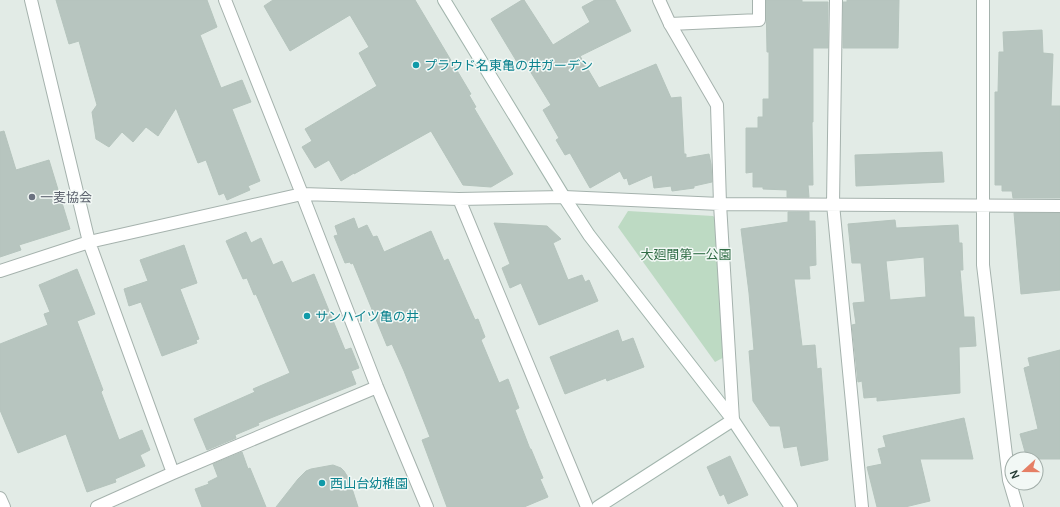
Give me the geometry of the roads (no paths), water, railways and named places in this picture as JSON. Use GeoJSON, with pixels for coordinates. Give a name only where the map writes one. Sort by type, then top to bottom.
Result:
{"type":"FeatureCollection","features":[{"type":"Feature","properties":{"kind":"street"},"geometry":{"type":"LineString","coordinates":[[31,0],[89,242],[172,473]]}},
{"type":"Feature","properties":{"kind":"street"},"geometry":{"type":"LineString","coordinates":[[225,0],[377,388],[427,507]]}},
{"type":"Feature","properties":{"kind":"street"},"geometry":{"type":"LineString","coordinates":[[659,0],[670,24],[717,105],[720,204],[733,420]]}},
{"type":"Feature","properties":{"kind":"street"},"geometry":{"type":"LineString","coordinates":[[670,24],[759,20],[759,0]]}},
{"type":"Feature","properties":{"kind":"street"},"geometry":{"type":"LineString","coordinates":[[836,0],[833,204],[862,507]]}},
{"type":"Feature","properties":{"kind":"street"},"geometry":{"type":"LineString","coordinates":[[982,0],[984,205],[983,265],[1009,480],[1017,507]]}},
{"type":"Feature","properties":{"kind":"street"},"geometry":{"type":"LineString","coordinates":[[446,1],[564,197],[589,234],[733,420],[791,507]]}},
{"type":"Feature","properties":{"kind":"street"},"geometry":{"type":"LineString","coordinates":[[0,271],[89,242],[302,194],[459,199],[564,197],[720,204],[1060,206]]}},
{"type":"Feature","properties":{"kind":"street"},"geometry":{"type":"LineString","coordinates":[[459,199],[587,507]]}},
{"type":"Feature","properties":{"kind":"street"},"geometry":{"type":"LineString","coordinates":[[97,507],[172,473],[377,388]]}},
{"type":"Feature","properties":{"kind":"street"},"geometry":{"type":"LineString","coordinates":[[604,505],[733,420]]}},
{"type":"Feature","properties":{"kind":"street"},"geometry":{"type":"LineString","coordinates":[[0,498],[4,507]]}},
{"type":"Feature","properties":{"kind":"place","name":"プラウド名東亀の井ガーデン"},"geometry":{"type":"Point","coordinates":[416,65]}},
{"type":"Feature","properties":{"kind":"place","name":"一麦協会"},"geometry":{"type":"Point","coordinates":[32,197]}},
{"type":"Feature","properties":{"kind":"place","name":"サンハイツ亀の井"},"geometry":{"type":"Point","coordinates":[307,316]}},
{"type":"Feature","properties":{"kind":"place","name":"西山台幼稚園"},"geometry":{"type":"Point","coordinates":[322,483]}},
{"type":"Feature","properties":{"kind":"park label","name":"大廻間第一公園"},"geometry":{"type":"Point","coordinates":[686,254]}}]}
